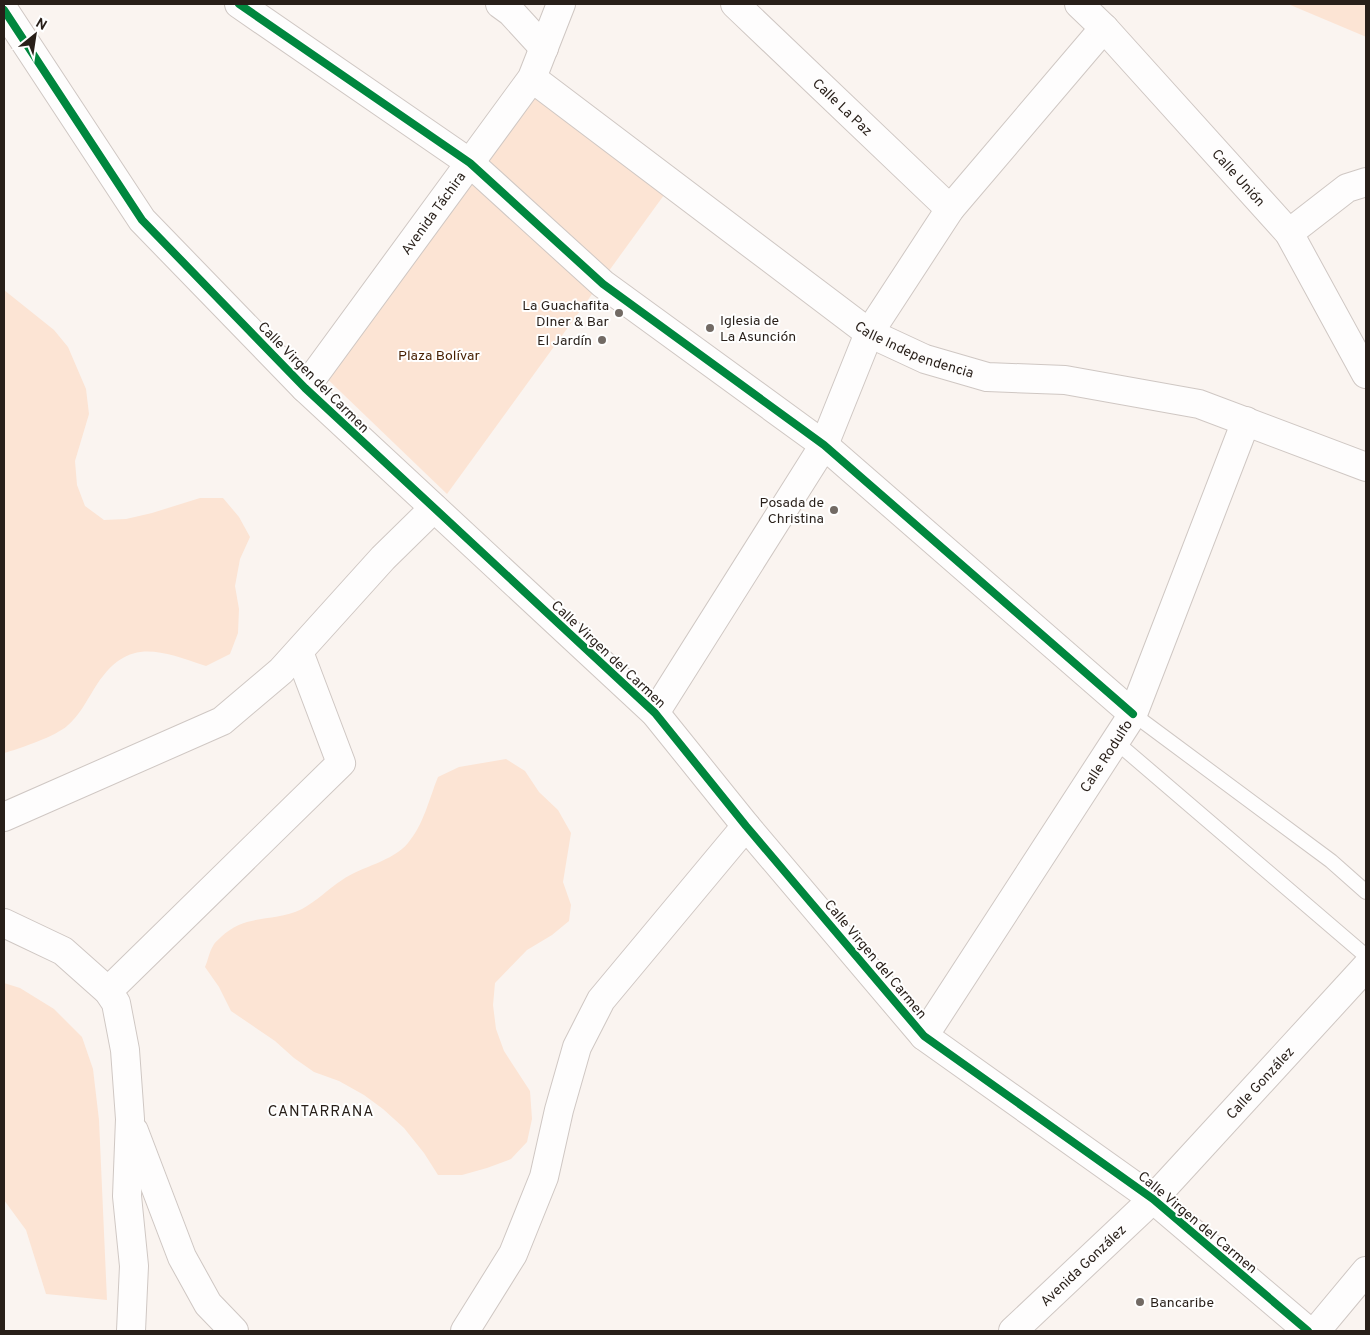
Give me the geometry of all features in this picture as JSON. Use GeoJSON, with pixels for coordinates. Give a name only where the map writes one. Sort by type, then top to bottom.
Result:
{"type":"FeatureCollection","features":[{"type":"Feature","properties":{"kind":"street"},"geometry":{"type":"LineString","coordinates":[[239,4],[470,163],[603,284],[824,445],[1133,714]]}},
{"type":"Feature","properties":{"kind":"street"},"geometry":{"type":"LineString","coordinates":[[500,4],[511,12],[544,48]]}},
{"type":"Feature","properties":{"kind":"street","name":"Avenida Táchira"},"geometry":{"type":"LineString","coordinates":[[305,388],[532,78],[561,4]]}},
{"type":"Feature","properties":{"kind":"street","name":"Calle La Paz"},"geometry":{"type":"LineString","coordinates":[[735,4],[950,209]]}},
{"type":"Feature","properties":{"kind":"street","name":"Calle Unión"},"geometry":{"type":"LineString","coordinates":[[1079,4],[1104,28],[1289,233],[1366,374]]}},
{"type":"Feature","properties":{"kind":"street","name":"Calle Virgen del Carmen"},"geometry":{"type":"LineString","coordinates":[[4,10],[142,220],[305,388],[655,713],[746,826],[924,1036],[1153,1199],[1308,1331]]}},
{"type":"Feature","properties":{"kind":"street"},"geometry":{"type":"LineString","coordinates":[[655,713],[824,445],[869,333],[950,209],[1104,28]]}},
{"type":"Feature","properties":{"kind":"street","name":"Calle Independencia"},"geometry":{"type":"LineString","coordinates":[[532,78],[869,333],[925,359],[987,377],[1065,380],[1199,404],[1366,467]]}},
{"type":"Feature","properties":{"kind":"street"},"geometry":{"type":"LineString","coordinates":[[1289,233],[1347,188],[1366,182]]}},
{"type":"Feature","properties":{"kind":"street","name":"Calle Rodulfo"},"geometry":{"type":"LineString","coordinates":[[924,1036],[1133,714],[1246,422]]}},
{"type":"Feature","properties":{"kind":"street"},"geometry":{"type":"LineString","coordinates":[[4,817],[222,721],[281,671],[383,558],[434,508]]}},
{"type":"Feature","properties":{"kind":"street"},"geometry":{"type":"LineString","coordinates":[[108,991],[341,764],[298,652]]}},
{"type":"Feature","properties":{"kind":"street"},"geometry":{"type":"LineString","coordinates":[[465,1331],[513,1254],[544,1177],[559,1110],[577,1047],[601,1000],[746,826]]}},
{"type":"Feature","properties":{"kind":"street"},"geometry":{"type":"LineString","coordinates":[[4,923],[63,951],[108,991],[116,1003],[125,1050],[130,1119],[126,1196],[134,1266],[131,1331]]}},
{"type":"Feature","properties":{"kind":"street","name":"Calle González"},"geometry":{"type":"LineString","coordinates":[[1153,1199],[1366,967]]}},
{"type":"Feature","properties":{"kind":"street"},"geometry":{"type":"LineString","coordinates":[[130,1119],[182,1258],[208,1304],[234,1331]]}},
{"type":"Feature","properties":{"kind":"street","name":"Avenida González"},"geometry":{"type":"LineString","coordinates":[[1013,1331],[1153,1199]]}},
{"type":"Feature","properties":{"kind":"street"},"geometry":{"type":"LineString","coordinates":[[1316,1331],[1366,1271]]}},
{"type":"Feature","properties":{"kind":"lane"},"geometry":{"type":"LineString","coordinates":[[1133,714],[1331,861],[1366,892]]}},
{"type":"Feature","properties":{"kind":"lane"},"geometry":{"type":"LineString","coordinates":[[1115,741],[1366,956]]}},
{"type":"Feature","properties":{"kind":"green space"},"geometry":{"type":"Polygon","coordinates":[[[1288,4],[1366,4],[1366,37],[1364,36],[1288,4]]]}},
{"type":"Feature","properties":{"kind":"green space","name":"Plaza Bolívar"},"geometry":{"type":"Polygon","coordinates":[[[532,78],[672,184],[447,494],[318,370],[532,78]]]}},
{"type":"Feature","properties":{"kind":"green space"},"geometry":{"type":"Polygon","coordinates":[[[4,290],[54,330],[68,347],[86,389],[89,414],[75,461],[77,485],[85,506],[104,520],[126,519],[200,498],[223,498],[239,517],[250,537],[240,559],[235,586],[239,609],[238,633],[230,654],[206,666],[157,652],[130,654],[118,661],[106,672],[79,713],[62,730],[46,738],[4,753],[4,290]]]}},
{"type":"Feature","properties":{"kind":"green space"},"geometry":{"type":"Polygon","coordinates":[[[506,759],[525,771],[539,792],[558,810],[571,833],[563,882],[571,905],[569,921],[552,935],[527,950],[495,983],[493,1005],[496,1029],[504,1051],[530,1091],[532,1119],[527,1142],[511,1159],[487,1168],[462,1175],[438,1175],[424,1153],[404,1128],[383,1109],[364,1095],[339,1081],[314,1072],[275,1041],[231,1011],[219,987],[205,967],[214,944],[230,929],[250,921],[281,916],[302,909],[350,875],[394,855],[414,836],[426,811],[438,777],[459,767],[506,759]]]}},
{"type":"Feature","properties":{"kind":"green space"},"geometry":{"type":"Polygon","coordinates":[[[4,983],[20,988],[54,1009],[82,1037],[93,1069],[99,1120],[107,1300],[46,1294],[26,1230],[4,1200],[4,983]]]}},
{"type":"Feature","properties":{"kind":"cycle path"},"geometry":{"type":"LineString","coordinates":[[239,4],[470,163],[603,284],[824,445],[1133,714]]}},
{"type":"Feature","properties":{"kind":"cycle path"},"geometry":{"type":"LineString","coordinates":[[4,10],[142,220],[305,388],[655,713],[746,826],[924,1036],[1153,1199],[1308,1331]]}},
{"type":"Feature","properties":{"kind":"place","name":"La Guachafita DIner & Bar"},"geometry":{"type":"Point","coordinates":[619,313]}},
{"type":"Feature","properties":{"kind":"place","name":"Iglesia de La Asunción"},"geometry":{"type":"Point","coordinates":[710,328]}},
{"type":"Feature","properties":{"kind":"place","name":"El Jardín"},"geometry":{"type":"Point","coordinates":[602,340]}},
{"type":"Feature","properties":{"kind":"place","name":"Posada de Christina"},"geometry":{"type":"Point","coordinates":[834,510]}},
{"type":"Feature","properties":{"kind":"place","name":"Bancaribe"},"geometry":{"type":"Point","coordinates":[1140,1302]}},
{"type":"Feature","properties":{"kind":"district","name":"CANTARRANA"},"geometry":{"type":"Point","coordinates":[321,1111]}}]}
